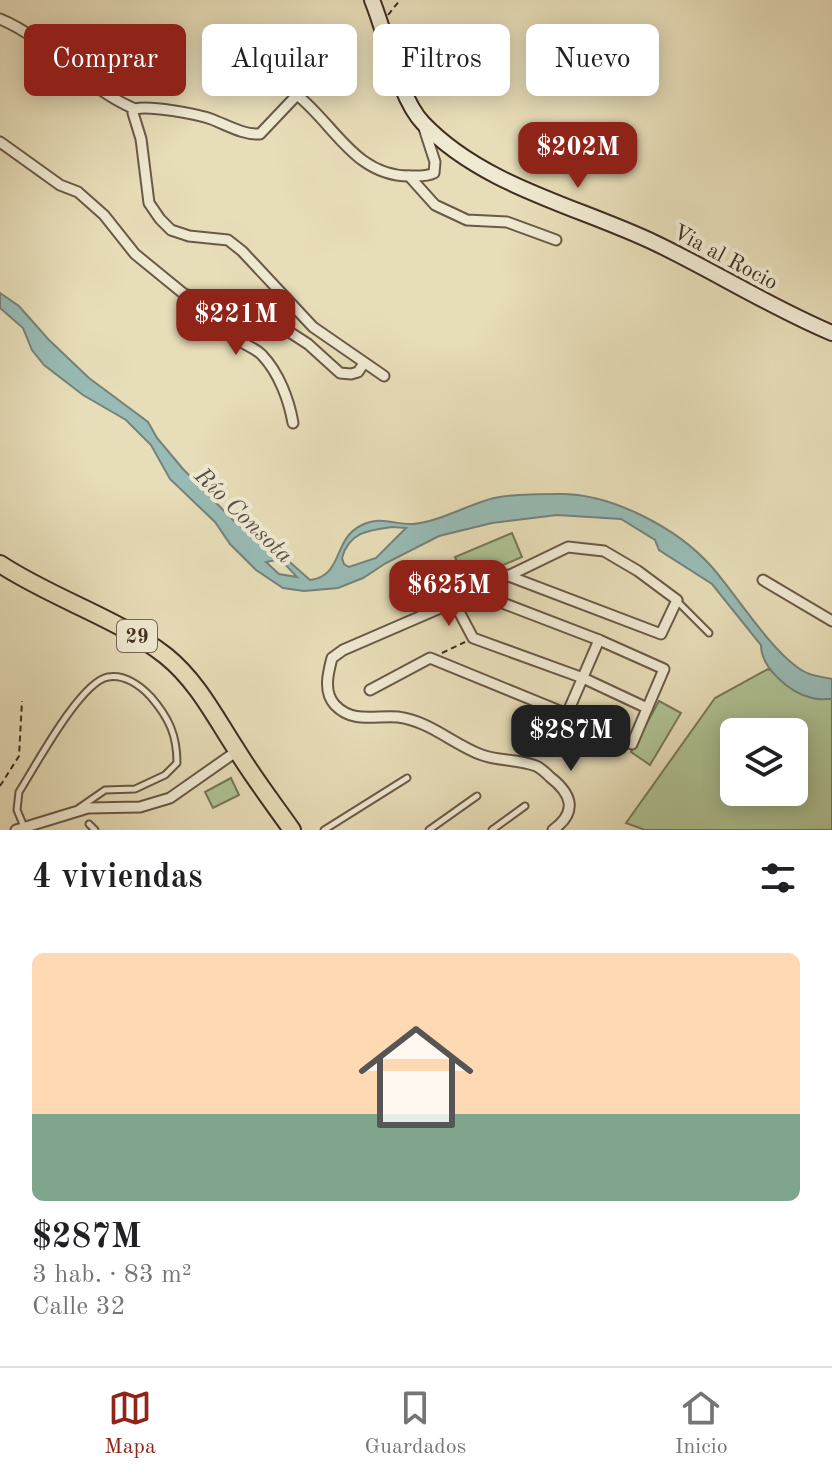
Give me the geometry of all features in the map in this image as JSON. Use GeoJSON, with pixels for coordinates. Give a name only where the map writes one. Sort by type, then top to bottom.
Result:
{"type":"FeatureCollection","features":[{"type":"Feature","properties":{"kind":"main road","name":"Via al Rocio"},"geometry":{"type":"LineString","coordinates":[[372,0],[408,101],[422,122],[469,160],[516,184],[654,243],[832,333]]}},
{"type":"Feature","properties":{"kind":"main road","name":"29"},"geometry":{"type":"LineString","coordinates":[[0,564],[117,625],[168,658],[191,681],[214,712],[292,830]]}},
{"type":"Feature","properties":{"kind":"street"},"geometry":{"type":"LineString","coordinates":[[0,19],[23,29],[47,45],[65,63],[135,109],[148,107],[196,115],[250,134],[260,134],[296,96]]}},
{"type":"Feature","properties":{"kind":"street"},"geometry":{"type":"LineString","coordinates":[[298,96],[348,150],[373,168],[395,176],[428,176],[434,173],[435,162],[422,122]]}},
{"type":"Feature","properties":{"kind":"street"},"geometry":{"type":"LineString","coordinates":[[135,109],[133,118],[141,139],[149,203],[160,219],[171,230],[189,236],[228,240],[313,327],[384,376]]}},
{"type":"Feature","properties":{"kind":"street"},"geometry":{"type":"LineString","coordinates":[[0,142],[60,185],[78,192],[104,215],[135,254],[195,306],[262,355],[275,374],[293,423]]}},
{"type":"Feature","properties":{"kind":"street"},"geometry":{"type":"LineString","coordinates":[[409,176],[435,205],[467,220],[507,222],[556,240]]}},
{"type":"Feature","properties":{"kind":"street"},"geometry":{"type":"LineString","coordinates":[[184,294],[291,333],[340,373],[358,372],[364,363]]}},
{"type":"Feature","properties":{"kind":"street"},"geometry":{"type":"LineString","coordinates":[[506,575],[661,634],[677,600],[604,551],[568,547],[506,575],[454,602],[343,650],[332,658],[327,686],[333,703],[345,713],[369,720],[398,717],[424,725],[482,756],[538,767],[565,789],[570,803],[564,822],[553,830]]}},
{"type":"Feature","properties":{"kind":"street"},"geometry":{"type":"LineString","coordinates":[[763,580],[832,621]]}},
{"type":"Feature","properties":{"kind":"street"},"geometry":{"type":"LineString","coordinates":[[370,690],[430,658],[632,744],[664,669],[599,640],[474,592]]}},
{"type":"Feature","properties":{"kind":"street"},"geometry":{"type":"LineString","coordinates":[[454,602],[473,638],[583,678],[647,708]]}},
{"type":"Feature","properties":{"kind":"street"},"geometry":{"type":"LineString","coordinates":[[567,714],[599,640]]}},
{"type":"Feature","properties":{"kind":"street"},"geometry":{"type":"LineString","coordinates":[[22,829],[88,808],[140,807],[170,798],[237,751]]}},
{"type":"Feature","properties":{"kind":"lane"},"geometry":{"type":"LineString","coordinates":[[677,600],[709,633]]}},
{"type":"Feature","properties":{"kind":"lane"},"geometry":{"type":"LineString","coordinates":[[22,829],[17,810],[19,792],[84,691],[107,677],[129,679],[147,692],[166,715],[177,741],[177,763],[165,775],[135,789],[105,790],[73,812]]}},
{"type":"Feature","properties":{"kind":"lane"},"geometry":{"type":"LineString","coordinates":[[324,830],[407,778]]}},
{"type":"Feature","properties":{"kind":"lane"},"geometry":{"type":"LineString","coordinates":[[429,830],[477,796]]}},
{"type":"Feature","properties":{"kind":"lane"},"geometry":{"type":"LineString","coordinates":[[492,830],[525,806]]}},
{"type":"Feature","properties":{"kind":"lane"},"geometry":{"type":"LineString","coordinates":[[89,824],[95,830]]}},
{"type":"Feature","properties":{"kind":"path"},"geometry":{"type":"LineString","coordinates":[[381,22],[400,0]]}},
{"type":"Feature","properties":{"kind":"path"},"geometry":{"type":"LineString","coordinates":[[430,658],[473,638]]}},
{"type":"Feature","properties":{"kind":"path"},"geometry":{"type":"LineString","coordinates":[[0,786],[19,756],[22,701]]}},
{"type":"Feature","properties":{"kind":"green space"},"geometry":{"type":"Polygon","coordinates":[[[512,533],[522,557],[465,581],[455,557],[512,533]]]}},
{"type":"Feature","properties":{"kind":"green space"},"geometry":{"type":"Polygon","coordinates":[[[768,669],[832,699],[832,830],[645,830],[626,823],[715,698],[768,669]]]}},
{"type":"Feature","properties":{"kind":"green space"},"geometry":{"type":"Polygon","coordinates":[[[659,701],[681,713],[650,765],[631,752],[659,701]]]}},
{"type":"Feature","properties":{"kind":"green space"},"geometry":{"type":"Polygon","coordinates":[[[231,778],[239,795],[213,808],[205,792],[231,778]]]}},
{"type":"Feature","properties":{"kind":"water"},"geometry":{"type":"Polygon","coordinates":[[[0,293],[19,306],[89,378],[148,422],[183,469],[236,523],[283,556],[310,580],[328,572],[351,532],[368,523],[423,523],[484,501],[509,496],[561,494],[601,500],[642,516],[697,552],[779,651],[806,673],[832,679],[832,699],[812,698],[786,685],[771,671],[761,645],[712,584],[659,550],[655,540],[621,519],[557,515],[492,523],[439,536],[363,578],[338,588],[304,591],[283,588],[256,570],[230,544],[215,522],[170,479],[151,445],[126,420],[83,395],[44,365],[32,350],[23,328],[0,308],[0,293]],[[406,528],[368,531],[355,538],[345,549],[344,564],[349,567],[376,558],[406,528]],[[276,560],[266,562],[279,574],[297,577],[284,563],[276,560]]]}},
{"type":"Feature","properties":{"kind":"water label","name":"Río Consota"},"geometry":{"type":"Point","coordinates":[244,515]}}]}
